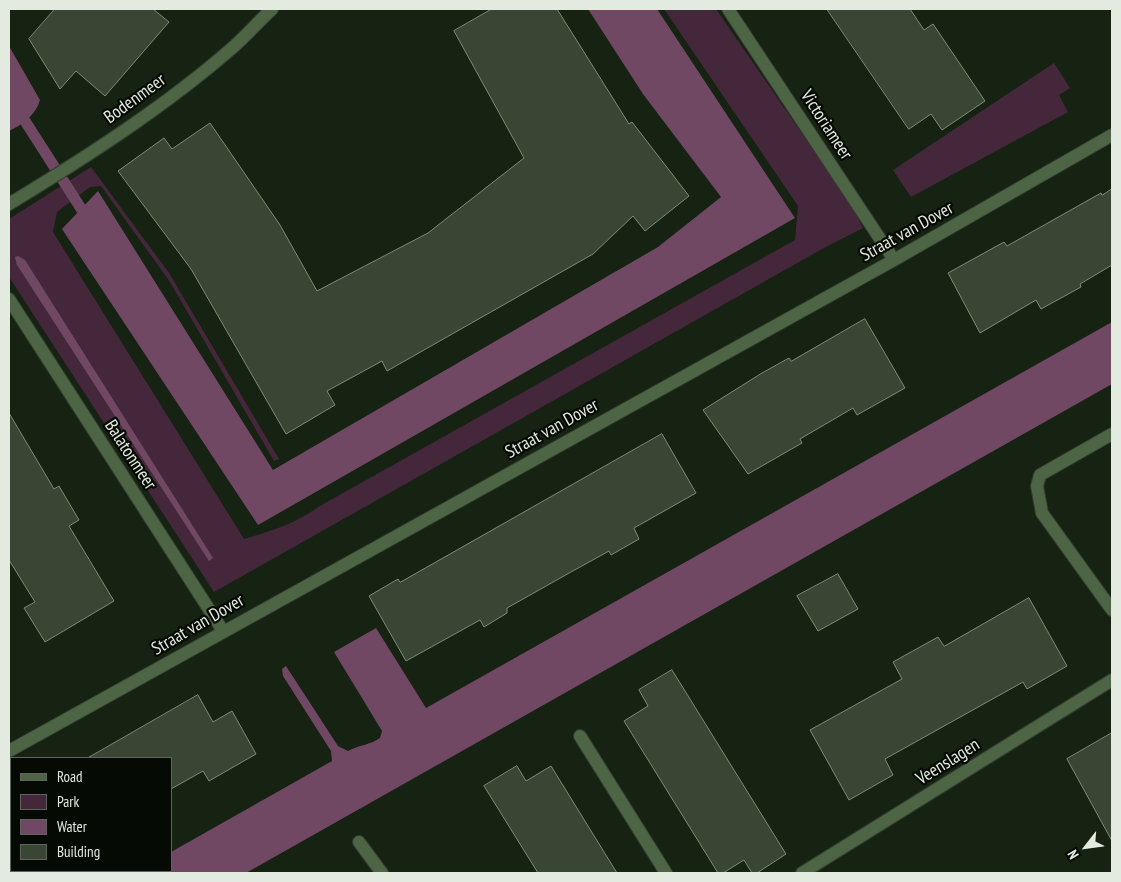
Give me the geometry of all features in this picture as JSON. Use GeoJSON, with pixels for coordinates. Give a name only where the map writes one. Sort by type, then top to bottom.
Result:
{"type":"FeatureCollection","features":[{"type":"Feature","properties":{"kind":"street","name":"Bodenmeer"},"geometry":{"type":"LineString","coordinates":[[10,204],[78,161],[167,99],[232,49],[272,9]]}},
{"type":"Feature","properties":{"kind":"street","name":"Victoriameer"},"geometry":{"type":"LineString","coordinates":[[728,9],[894,260]]}},
{"type":"Feature","properties":{"kind":"street","name":"Straat van Dover"},"geometry":{"type":"LineString","coordinates":[[9,751],[894,260],[1112,135]]}},
{"type":"Feature","properties":{"kind":"street","name":"Balatonmeer"},"geometry":{"type":"LineString","coordinates":[[9,299],[223,631]]}},
{"type":"Feature","properties":{"kind":"street"},"geometry":{"type":"LineString","coordinates":[[1112,434],[1040,475],[1037,486],[1042,513],[1112,610]]}},
{"type":"Feature","properties":{"kind":"street","name":"Veenslagen"},"geometry":{"type":"LineString","coordinates":[[802,873],[1112,680]]}},
{"type":"Feature","properties":{"kind":"street"},"geometry":{"type":"LineString","coordinates":[[580,736],[666,873]]}},
{"type":"Feature","properties":{"kind":"street"},"geometry":{"type":"LineString","coordinates":[[359,842],[382,873]]}},
{"type":"Feature","properties":{"kind":"green space"},"geometry":{"type":"Polygon","coordinates":[[[664,9],[716,9],[852,206],[863,228],[822,249],[214,592],[9,277],[9,219],[91,167],[169,273],[279,459],[274,461],[170,282],[101,186],[90,187],[57,212],[53,232],[244,539],[264,533],[301,518],[795,240],[798,206],[664,9]]]}},
{"type":"Feature","properties":{"kind":"green space"},"geometry":{"type":"Polygon","coordinates":[[[1054,63],[1070,88],[1059,95],[1068,112],[911,197],[893,170],[1054,63]]]}},
{"type":"Feature","properties":{"kind":"water"},"geometry":{"type":"Polygon","coordinates":[[[588,9],[657,9],[795,218],[258,525],[62,229],[98,191],[273,470],[658,247],[721,197],[643,94],[588,9]]]}},
{"type":"Feature","properties":{"kind":"water"},"geometry":{"type":"Polygon","coordinates":[[[9,46],[40,100],[28,119],[9,131],[9,46]]]}},
{"type":"Feature","properties":{"kind":"water"},"geometry":{"type":"Polygon","coordinates":[[[18,256],[25,260],[213,558],[209,561],[17,265],[15,257],[18,256]]]}},
{"type":"Feature","properties":{"kind":"water"},"geometry":{"type":"Polygon","coordinates":[[[1112,322],[1112,384],[246,873],[133,873],[172,872],[172,851],[332,761],[331,751],[283,676],[282,669],[286,666],[338,746],[348,751],[380,738],[382,731],[334,652],[376,628],[426,708],[1112,322]]]}},
{"type":"Feature","properties":{"kind":"building"},"geometry":{"type":"Polygon","coordinates":[[[55,9],[153,9],[169,22],[105,96],[76,71],[60,89],[29,39],[55,9]]]}},
{"type":"Feature","properties":{"kind":"building"},"geometry":{"type":"Polygon","coordinates":[[[492,9],[557,9],[629,124],[632,122],[689,196],[645,231],[633,216],[593,254],[387,371],[382,361],[327,391],[335,405],[286,434],[191,269],[118,171],[164,138],[172,149],[210,123],[280,225],[317,291],[428,233],[524,158],[454,31],[492,9]]]}},
{"type":"Feature","properties":{"kind":"building"},"geometry":{"type":"Polygon","coordinates":[[[827,9],[910,9],[924,30],[933,24],[985,101],[942,130],[931,114],[909,129],[827,9]]]}},
{"type":"Feature","properties":{"kind":"building"},"geometry":{"type":"Polygon","coordinates":[[[1112,189],[1112,265],[1080,284],[1081,287],[1041,309],[1036,300],[980,333],[948,273],[1004,242],[1007,246],[1101,193],[1102,195],[1112,189]]]}},
{"type":"Feature","properties":{"kind":"building"},"geometry":{"type":"Polygon","coordinates":[[[865,319],[905,388],[857,415],[853,408],[800,439],[802,443],[748,474],[703,410],[762,373],[789,358],[791,361],[865,319]]]}},
{"type":"Feature","properties":{"kind":"building"},"geometry":{"type":"Polygon","coordinates":[[[9,413],[54,489],[59,486],[79,520],[69,526],[114,601],[45,642],[24,608],[35,602],[9,560],[9,413]]]}},
{"type":"Feature","properties":{"kind":"building"},"geometry":{"type":"Polygon","coordinates":[[[662,434],[696,493],[634,528],[639,539],[611,555],[609,551],[507,608],[507,613],[484,627],[480,620],[406,661],[369,596],[398,579],[400,582],[662,434]]]}},
{"type":"Feature","properties":{"kind":"building"},"geometry":{"type":"Polygon","coordinates":[[[838,574],[858,609],[818,631],[797,596],[838,574]]]}},
{"type":"Feature","properties":{"kind":"building"},"geometry":{"type":"Polygon","coordinates":[[[1029,598],[1067,666],[1027,689],[1023,682],[885,759],[893,775],[849,800],[810,730],[902,679],[893,662],[938,637],[944,646],[1029,598]]]}},
{"type":"Feature","properties":{"kind":"building"},"geometry":{"type":"Polygon","coordinates":[[[672,670],[786,854],[757,873],[752,873],[744,860],[723,873],[718,873],[624,721],[648,706],[639,690],[672,670]]]}},
{"type":"Feature","properties":{"kind":"building"},"geometry":{"type":"Polygon","coordinates":[[[198,695],[213,722],[232,711],[256,754],[209,781],[203,771],[172,788],[172,757],[90,757],[198,695]]]}},
{"type":"Feature","properties":{"kind":"building"},"geometry":{"type":"Polygon","coordinates":[[[1112,733],[1112,841],[1067,759],[1112,733]]]}},
{"type":"Feature","properties":{"kind":"building"},"geometry":{"type":"Polygon","coordinates":[[[517,766],[526,781],[551,766],[617,873],[538,873],[484,786],[517,766]]]}},
{"type":"Feature","properties":{"kind":"waterway"},"geometry":{"type":"LineString","coordinates":[[9,96],[89,221]]}}]}
